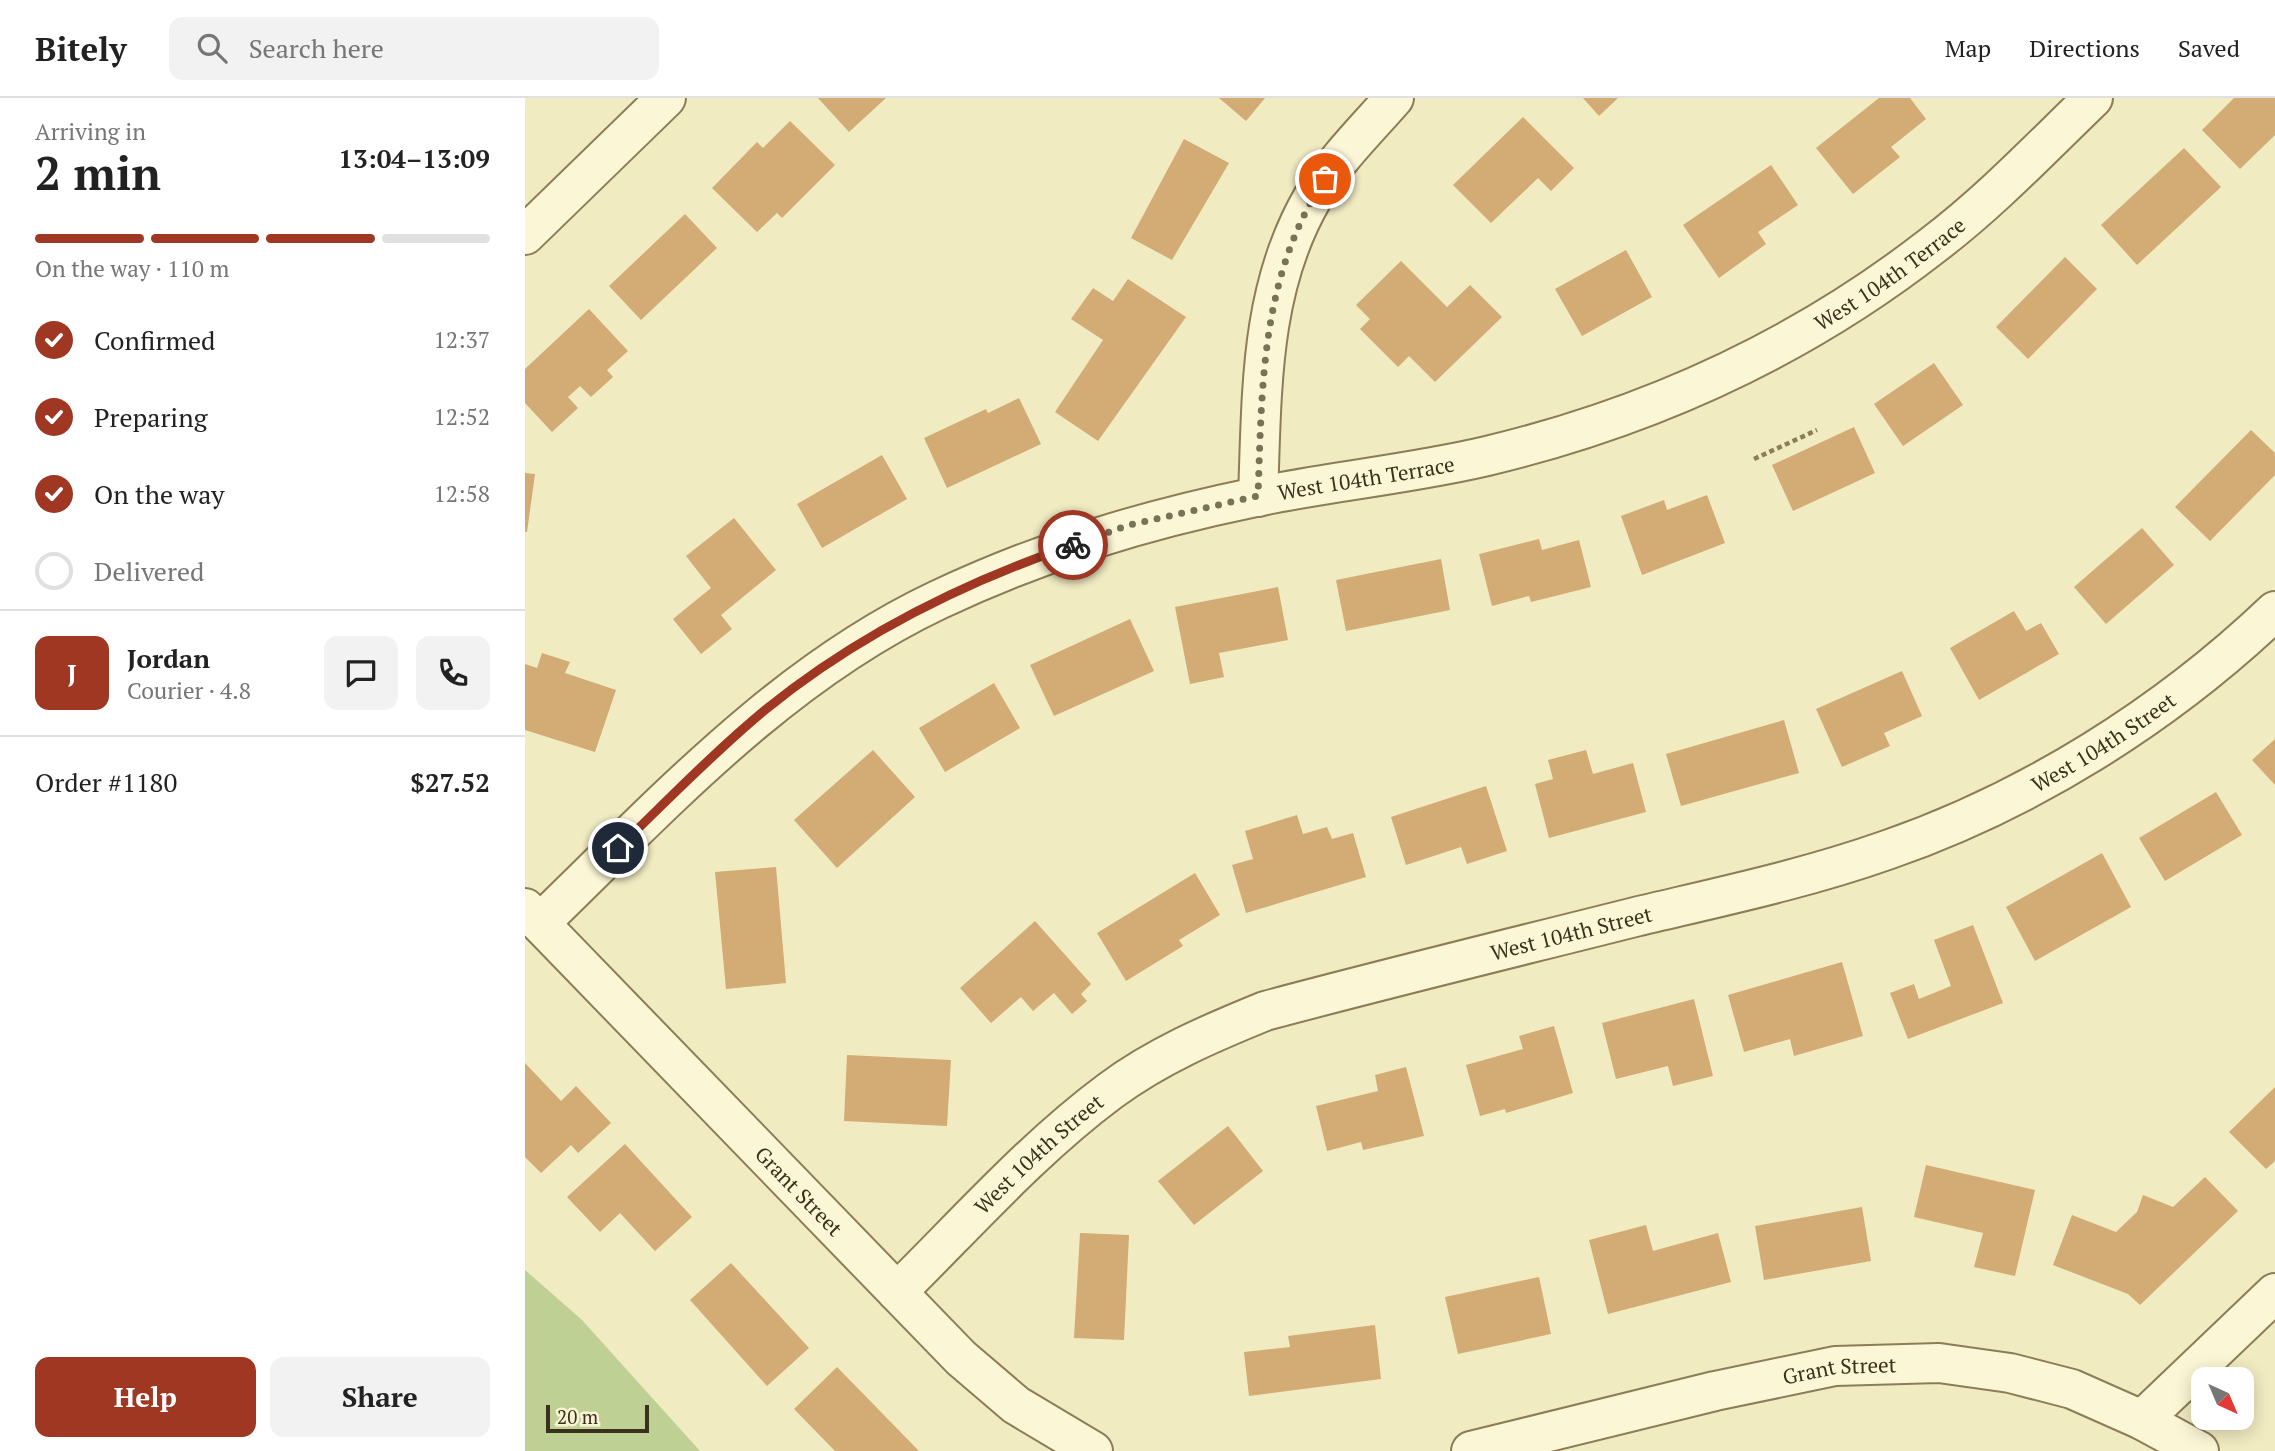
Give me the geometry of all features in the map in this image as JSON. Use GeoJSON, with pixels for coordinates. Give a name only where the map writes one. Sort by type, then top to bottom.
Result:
{"type":"FeatureCollection","features":[{"type":"Feature","properties":{"kind":"street"},"geometry":{"type":"LineString","coordinates":[[525,235],[666,98]]}},
{"type":"Feature","properties":{"kind":"street"},"geometry":{"type":"LineString","coordinates":[[1258,496],[1263,364],[1275,289],[1285,257],[1297,225],[1336,163],[1394,98]]}},
{"type":"Feature","properties":{"kind":"street","name":"West 104th Terrace"},"geometry":{"type":"LineString","coordinates":[[532,916],[766,709],[849,650],[935,601],[1038,557],[1129,525],[1258,496],[1483,457],[1566,435],[1667,401],[1770,353],[1859,299],[1935,244],[1990,197],[2093,98]]}},
{"type":"Feature","properties":{"kind":"street","name":"West 104th Street"},"geometry":{"type":"LineString","coordinates":[[897,1292],[1063,1130],[1110,1090],[1195,1039],[1265,1011],[1791,879],[1887,850],[1966,818],[2065,767],[2160,706],[2242,643],[2275,611]]}},
{"type":"Feature","properties":{"kind":"street","name":"Grant Street"},"geometry":{"type":"LineString","coordinates":[[532,916],[961,1358],[1016,1405],[1093,1451]]}},
{"type":"Feature","properties":{"kind":"street"},"geometry":{"type":"LineString","coordinates":[[2142,1420],[2275,1293]]}},
{"type":"Feature","properties":{"kind":"street","name":"Grant Street"},"geometry":{"type":"LineString","coordinates":[[1471,1451],[1715,1391],[1835,1366],[1939,1363],[2010,1373],[2071,1389],[2142,1420],[2199,1451]]}},
{"type":"Feature","properties":{"kind":"path"},"geometry":{"type":"LineString","coordinates":[[1753,459],[1817,430]]}},
{"type":"Feature","properties":{"kind":"green space"},"geometry":{"type":"Polygon","coordinates":[[[525,1270],[582,1320],[700,1451],[525,1451],[525,1270]]]}},
{"type":"Feature","properties":{"kind":"building"},"geometry":{"type":"Polygon","coordinates":[[[818,98],[886,98],[849,132],[818,98]]]}},
{"type":"Feature","properties":{"kind":"building"},"geometry":{"type":"Polygon","coordinates":[[[1219,98],[1265,98],[1246,121],[1219,98]]]}},
{"type":"Feature","properties":{"kind":"building"},"geometry":{"type":"Polygon","coordinates":[[[1583,98],[1618,98],[1599,116],[1583,98]]]}},
{"type":"Feature","properties":{"kind":"building"},"geometry":{"type":"Polygon","coordinates":[[[1879,98],[1910,98],[1926,119],[1891,147],[1900,157],[1853,194],[1816,148],[1879,98]]]}},
{"type":"Feature","properties":{"kind":"building"},"geometry":{"type":"Polygon","coordinates":[[[2234,98],[2275,98],[2275,135],[2240,169],[2202,130],[2234,98]]]}},
{"type":"Feature","properties":{"kind":"building"},"geometry":{"type":"Polygon","coordinates":[[[1523,117],[1574,168],[1551,191],[1538,178],[1491,223],[1453,185],[1523,117]]]}},
{"type":"Feature","properties":{"kind":"building"},"geometry":{"type":"Polygon","coordinates":[[[790,121],[835,165],[782,218],[777,213],[757,232],[712,188],[757,142],[763,148],[790,121]]]}},
{"type":"Feature","properties":{"kind":"building"},"geometry":{"type":"Polygon","coordinates":[[[1184,139],[1229,163],[1172,260],[1131,238],[1184,139]]]}},
{"type":"Feature","properties":{"kind":"building"},"geometry":{"type":"Polygon","coordinates":[[[2184,148],[2221,187],[2137,265],[2101,225],[2184,148]]]}},
{"type":"Feature","properties":{"kind":"building"},"geometry":{"type":"Polygon","coordinates":[[[1771,165],[1798,205],[1758,232],[1766,244],[1719,278],[1683,225],[1771,165]]]}},
{"type":"Feature","properties":{"kind":"building"},"geometry":{"type":"Polygon","coordinates":[[[685,214],[717,248],[641,320],[609,286],[685,214]]]}},
{"type":"Feature","properties":{"kind":"building"},"geometry":{"type":"Polygon","coordinates":[[[1626,250],[1652,297],[1582,336],[1555,289],[1626,250]]]}},
{"type":"Feature","properties":{"kind":"building"},"geometry":{"type":"Polygon","coordinates":[[[2065,257],[2097,289],[2028,359],[1996,327],[2065,257]]]}},
{"type":"Feature","properties":{"kind":"building"},"geometry":{"type":"Polygon","coordinates":[[[1401,261],[1447,307],[1470,285],[1502,317],[1435,382],[1409,356],[1398,367],[1360,329],[1370,319],[1356,305],[1401,261]]]}},
{"type":"Feature","properties":{"kind":"building"},"geometry":{"type":"Polygon","coordinates":[[[1128,279],[1186,317],[1098,441],[1055,412],[1103,340],[1071,319],[1093,288],[1113,301],[1128,279]]]}},
{"type":"Feature","properties":{"kind":"building"},"geometry":{"type":"Polygon","coordinates":[[[589,309],[628,351],[607,370],[613,377],[591,397],[580,386],[568,397],[578,408],[552,432],[525,403],[525,369],[589,309]]]}},
{"type":"Feature","properties":{"kind":"building"},"geometry":{"type":"Polygon","coordinates":[[[1934,363],[1963,405],[1903,446],[1874,404],[1934,363]]]}},
{"type":"Feature","properties":{"kind":"building"},"geometry":{"type":"Polygon","coordinates":[[[1019,398],[1041,444],[947,488],[924,438],[986,409],[988,413],[1019,398]]]}},
{"type":"Feature","properties":{"kind":"building"},"geometry":{"type":"Polygon","coordinates":[[[1854,427],[1875,473],[1793,511],[1772,465],[1854,427]]]}},
{"type":"Feature","properties":{"kind":"building"},"geometry":{"type":"Polygon","coordinates":[[[2251,430],[2275,453],[2275,475],[2210,541],[2175,507],[2251,430]]]}},
{"type":"Feature","properties":{"kind":"building"},"geometry":{"type":"Polygon","coordinates":[[[882,455],[907,499],[822,548],[797,504],[882,455]]]}},
{"type":"Feature","properties":{"kind":"building"},"geometry":{"type":"Polygon","coordinates":[[[525,473],[535,474],[527,532],[525,532],[525,473]]]}},
{"type":"Feature","properties":{"kind":"building"},"geometry":{"type":"Polygon","coordinates":[[[1707,495],[1725,543],[1642,575],[1621,516],[1664,500],[1667,510],[1707,495]]]}},
{"type":"Feature","properties":{"kind":"building"},"geometry":{"type":"Polygon","coordinates":[[[734,518],[776,570],[721,615],[732,629],[701,654],[673,619],[711,588],[686,556],[734,518]]]}},
{"type":"Feature","properties":{"kind":"building"},"geometry":{"type":"Polygon","coordinates":[[[2142,528],[2174,565],[2106,624],[2074,587],[2142,528]]]}},
{"type":"Feature","properties":{"kind":"building"},"geometry":{"type":"Polygon","coordinates":[[[1539,539],[1542,550],[1579,540],[1591,587],[1531,602],[1529,596],[1492,606],[1479,554],[1539,539]]]}},
{"type":"Feature","properties":{"kind":"building"},"geometry":{"type":"Polygon","coordinates":[[[1441,559],[1450,610],[1346,631],[1336,580],[1441,559]]]}},
{"type":"Feature","properties":{"kind":"building"},"geometry":{"type":"Polygon","coordinates":[[[1278,587],[1288,640],[1219,653],[1224,677],[1190,684],[1175,607],[1278,587]]]}},
{"type":"Feature","properties":{"kind":"building"},"geometry":{"type":"Polygon","coordinates":[[[2014,611],[2026,631],[2041,623],[2059,654],[1979,700],[1950,648],[2014,611]]]}},
{"type":"Feature","properties":{"kind":"building"},"geometry":{"type":"Polygon","coordinates":[[[1130,619],[1154,671],[1054,716],[1030,665],[1130,619]]]}},
{"type":"Feature","properties":{"kind":"building"},"geometry":{"type":"Polygon","coordinates":[[[542,653],[570,662],[565,673],[616,690],[595,752],[525,730],[525,664],[537,668],[542,653]]]}},
{"type":"Feature","properties":{"kind":"building"},"geometry":{"type":"Polygon","coordinates":[[[1902,671],[1922,716],[1884,733],[1890,746],[1842,767],[1816,709],[1902,671]]]}},
{"type":"Feature","properties":{"kind":"building"},"geometry":{"type":"Polygon","coordinates":[[[994,683],[1020,728],[945,772],[919,728],[994,683]]]}},
{"type":"Feature","properties":{"kind":"building"},"geometry":{"type":"Polygon","coordinates":[[[1784,720],[1799,773],[1681,806],[1666,754],[1784,720]]]}},
{"type":"Feature","properties":{"kind":"building"},"geometry":{"type":"Polygon","coordinates":[[[2275,739],[2275,785],[2252,760],[2275,739]]]}},
{"type":"Feature","properties":{"kind":"building"},"geometry":{"type":"Polygon","coordinates":[[[873,750],[915,797],[837,868],[794,820],[873,750]]]}},
{"type":"Feature","properties":{"kind":"building"},"geometry":{"type":"Polygon","coordinates":[[[1586,750],[1593,774],[1633,763],[1646,812],[1549,838],[1535,784],[1553,779],[1548,760],[1586,750]]]}},
{"type":"Feature","properties":{"kind":"building"},"geometry":{"type":"Polygon","coordinates":[[[1486,786],[1507,851],[1467,864],[1461,847],[1406,865],[1391,817],[1486,786]]]}},
{"type":"Feature","properties":{"kind":"building"},"geometry":{"type":"Polygon","coordinates":[[[2216,792],[2242,835],[2165,881],[2139,838],[2216,792]]]}},
{"type":"Feature","properties":{"kind":"building"},"geometry":{"type":"Polygon","coordinates":[[[1297,815],[1303,834],[1327,827],[1332,839],[1353,833],[1366,877],[1246,913],[1232,865],[1253,859],[1245,831],[1297,815]]]}},
{"type":"Feature","properties":{"kind":"building"},"geometry":{"type":"Polygon","coordinates":[[[2102,853],[2131,907],[2035,961],[2006,907],[2102,853]]]}},
{"type":"Feature","properties":{"kind":"building"},"geometry":{"type":"Polygon","coordinates":[[[776,867],[786,983],[726,989],[715,872],[776,867]]]}},
{"type":"Feature","properties":{"kind":"building"},"geometry":{"type":"Polygon","coordinates":[[[1195,873],[1220,915],[1179,940],[1183,946],[1126,981],[1097,933],[1195,873]]]}},
{"type":"Feature","properties":{"kind":"building"},"geometry":{"type":"Polygon","coordinates":[[[1035,921],[1091,984],[1081,994],[1087,1001],[1072,1014],[1054,993],[1033,1011],[1021,997],[991,1023],[960,988],[1035,921]]]}},
{"type":"Feature","properties":{"kind":"building"},"geometry":{"type":"Polygon","coordinates":[[[1973,925],[2003,1003],[1908,1039],[1890,993],[1914,984],[1919,999],[1951,986],[1934,940],[1973,925]]]}},
{"type":"Feature","properties":{"kind":"building"},"geometry":{"type":"Polygon","coordinates":[[[1842,962],[1863,1036],[1794,1056],[1790,1039],[1744,1052],[1728,995],[1842,962]]]}},
{"type":"Feature","properties":{"kind":"building"},"geometry":{"type":"Polygon","coordinates":[[[1694,999],[1713,1076],[1673,1086],[1668,1066],[1616,1079],[1602,1023],[1694,999]]]}},
{"type":"Feature","properties":{"kind":"building"},"geometry":{"type":"Polygon","coordinates":[[[1554,1026],[1573,1093],[1506,1113],[1505,1109],[1480,1116],[1466,1065],[1523,1049],[1519,1036],[1554,1026]]]}},
{"type":"Feature","properties":{"kind":"building"},"geometry":{"type":"Polygon","coordinates":[[[847,1055],[951,1060],[947,1126],[844,1121],[847,1055]]]}},
{"type":"Feature","properties":{"kind":"building"},"geometry":{"type":"Polygon","coordinates":[[[525,1063],[561,1101],[576,1086],[611,1123],[578,1153],[571,1145],[541,1173],[525,1157],[525,1063]]]}},
{"type":"Feature","properties":{"kind":"building"},"geometry":{"type":"Polygon","coordinates":[[[1406,1067],[1424,1136],[1363,1150],[1361,1142],[1327,1151],[1316,1106],[1378,1091],[1375,1075],[1406,1067]]]}},
{"type":"Feature","properties":{"kind":"building"},"geometry":{"type":"Polygon","coordinates":[[[2275,1087],[2275,1161],[2266,1169],[2229,1132],[2275,1087]]]}},
{"type":"Feature","properties":{"kind":"building"},"geometry":{"type":"Polygon","coordinates":[[[1228,1126],[1263,1171],[1194,1225],[1158,1181],[1228,1126]]]}},
{"type":"Feature","properties":{"kind":"building"},"geometry":{"type":"Polygon","coordinates":[[[625,1144],[692,1217],[655,1251],[620,1213],[600,1232],[567,1197],[625,1144]]]}},
{"type":"Feature","properties":{"kind":"building"},"geometry":{"type":"Polygon","coordinates":[[[1926,1165],[2035,1190],[2015,1276],[1974,1267],[1983,1233],[1914,1217],[1926,1165]]]}},
{"type":"Feature","properties":{"kind":"building"},"geometry":{"type":"Polygon","coordinates":[[[2205,1177],[2238,1211],[2140,1305],[2128,1294],[2053,1265],[2072,1215],[2116,1232],[2137,1212],[2143,1195],[2173,1207],[2205,1177]]]}},
{"type":"Feature","properties":{"kind":"building"},"geometry":{"type":"Polygon","coordinates":[[[1862,1207],[1871,1261],[1764,1280],[1755,1226],[1862,1207]]]}},
{"type":"Feature","properties":{"kind":"building"},"geometry":{"type":"Polygon","coordinates":[[[1646,1225],[1653,1251],[1718,1233],[1731,1282],[1608,1314],[1589,1240],[1646,1225]]]}},
{"type":"Feature","properties":{"kind":"building"},"geometry":{"type":"Polygon","coordinates":[[[1080,1233],[1129,1235],[1124,1340],[1074,1338],[1080,1233]]]}},
{"type":"Feature","properties":{"kind":"building"},"geometry":{"type":"Polygon","coordinates":[[[731,1263],[809,1348],[767,1386],[690,1300],[731,1263]]]}},
{"type":"Feature","properties":{"kind":"building"},"geometry":{"type":"Polygon","coordinates":[[[1539,1277],[1551,1334],[1458,1354],[1445,1297],[1539,1277]]]}},
{"type":"Feature","properties":{"kind":"building"},"geometry":{"type":"Polygon","coordinates":[[[1375,1325],[1381,1379],[1249,1396],[1244,1352],[1290,1347],[1288,1336],[1375,1325]]]}},
{"type":"Feature","properties":{"kind":"building"},"geometry":{"type":"Polygon","coordinates":[[[837,1367],[919,1451],[835,1451],[794,1409],[837,1367]]]}},
{"type":"Feature","properties":{"kind":"way so far"},"geometry":{"type":"LineString","coordinates":[[1073,545],[1129,525],[1258,496],[1263,364],[1275,289],[1297,225],[1325,179]]}},
{"type":"Feature","properties":{"kind":"route"},"geometry":{"type":"LineString","coordinates":[[618,848],[715,754],[766,709],[849,650],[935,601],[1073,545]]}}]}
